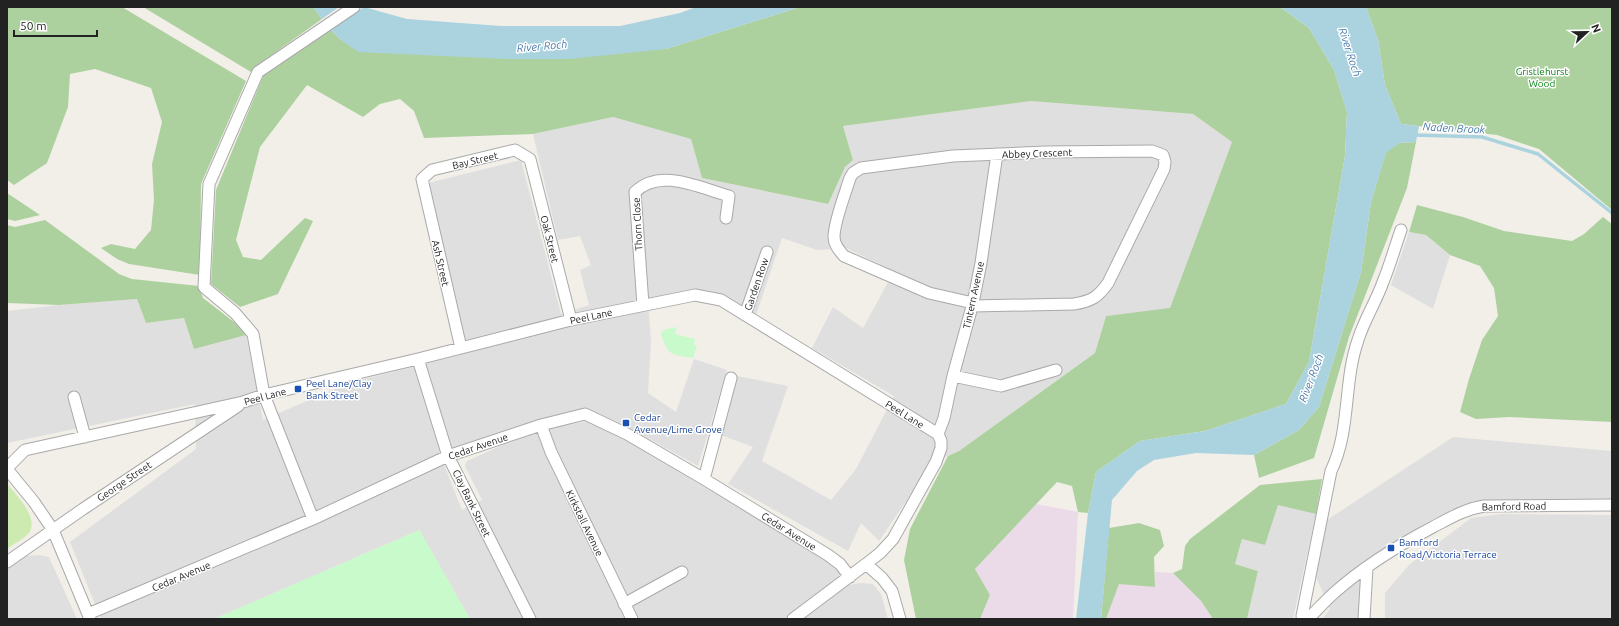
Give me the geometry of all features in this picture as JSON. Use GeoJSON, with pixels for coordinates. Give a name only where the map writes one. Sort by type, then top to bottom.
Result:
{"type":"FeatureCollection","features":[{"type":"Feature","properties":{"kind":"street"},"geometry":{"type":"LineString","coordinates":[[313,519],[264,395],[253,334],[235,313],[204,287],[209,184],[258,72],[354,7]]}},
{"type":"Feature","properties":{"kind":"street","name":"Bay Street"},"geometry":{"type":"LineString","coordinates":[[422,179],[432,170],[515,150],[530,159]]}},
{"type":"Feature","properties":{"kind":"street","name":"Abbey Crescent"},"geometry":{"type":"LineString","coordinates":[[1152,151],[1163,156],[1165,162],[1164,169],[1108,283],[1095,298],[1090,301],[1074,304],[973,304],[929,292],[844,256],[836,246],[834,238],[835,229],[850,178],[853,173],[860,168],[953,156],[1152,151]]}},
{"type":"Feature","properties":{"kind":"street","name":"Tintern Avenue"},"geometry":{"type":"LineString","coordinates":[[938,434],[944,418],[953,376],[973,304],[981,263],[997,154]]}},
{"type":"Feature","properties":{"kind":"street","name":"Oak Street"},"geometry":{"type":"LineString","coordinates":[[530,159],[570,320]]}},
{"type":"Feature","properties":{"kind":"street","name":"Ash Street"},"geometry":{"type":"LineString","coordinates":[[422,179],[461,348]]}},
{"type":"Feature","properties":{"kind":"street","name":"Thorn Close"},"geometry":{"type":"LineString","coordinates":[[643,305],[635,192],[641,186],[649,182],[670,179],[729,196],[726,218]]}},
{"type":"Feature","properties":{"kind":"street"},"geometry":{"type":"LineString","coordinates":[[1307,619],[1302,616],[1331,471],[1338,457],[1343,433],[1347,393],[1354,353],[1358,340],[1384,282],[1401,230]]}},
{"type":"Feature","properties":{"kind":"street","name":"Garden Row"},"geometry":{"type":"LineString","coordinates":[[745,315],[767,252]]}},
{"type":"Feature","properties":{"kind":"street","name":"Peel Lane"},"geometry":{"type":"LineString","coordinates":[[7,469],[25,450],[243,402],[264,395],[418,359],[570,320],[695,295],[720,300],[938,434]]}},
{"type":"Feature","properties":{"kind":"street","name":"Clay Bank Street"},"geometry":{"type":"LineString","coordinates":[[418,359],[448,456],[530,619]]}},
{"type":"Feature","properties":{"kind":"street"},"geometry":{"type":"LineString","coordinates":[[953,376],[1001,386],[1056,370]]}},
{"type":"Feature","properties":{"kind":"street"},"geometry":{"type":"LineString","coordinates":[[704,479],[731,378]]}},
{"type":"Feature","properties":{"kind":"street"},"geometry":{"type":"LineString","coordinates":[[74,397],[85,438]]}},
{"type":"Feature","properties":{"kind":"street","name":"George Street"},"geometry":{"type":"LineString","coordinates":[[7,562],[243,402]]}},
{"type":"Feature","properties":{"kind":"street","name":"Cedar Avenue"},"geometry":{"type":"LineString","coordinates":[[89,617],[313,519],[448,456],[541,425],[584,414],[627,434],[704,479],[828,555],[840,564],[850,577]]}},
{"type":"Feature","properties":{"kind":"street","name":"Kirkstall Avenue"},"geometry":{"type":"LineString","coordinates":[[541,425],[551,452],[632,619]]}},
{"type":"Feature","properties":{"kind":"street"},"geometry":{"type":"LineString","coordinates":[[793,619],[880,553],[892,539],[936,462],[941,448],[941,441],[938,434]]}},
{"type":"Feature","properties":{"kind":"street"},"geometry":{"type":"LineString","coordinates":[[7,469],[34,502],[53,530],[89,617]]}},
{"type":"Feature","properties":{"kind":"street","name":"Bamford Road"},"geometry":{"type":"LineString","coordinates":[[1307,619],[1335,593],[1367,568],[1409,540],[1471,508],[1484,506],[1612,505]]}},
{"type":"Feature","properties":{"kind":"street"},"geometry":{"type":"LineString","coordinates":[[866,564],[882,578],[892,591],[900,619]]}},
{"type":"Feature","properties":{"kind":"street"},"geometry":{"type":"LineString","coordinates":[[1364,619],[1367,568]]}},
{"type":"Feature","properties":{"kind":"street"},"geometry":{"type":"LineString","coordinates":[[624,604],[682,572]]}},
{"type":"Feature","properties":{"kind":"shaded area"},"geometry":{"type":"Polygon","coordinates":[[[1031,101],[1193,114],[1232,142],[1170,309],[1106,316],[1095,353],[959,451],[932,463],[879,541],[861,523],[848,551],[728,484],[753,447],[721,435],[737,376],[788,386],[762,461],[831,500],[856,469],[894,396],[812,348],[833,307],[863,328],[887,284],[896,272],[846,248],[817,250],[782,238],[755,318],[722,299],[648,302],[651,341],[648,393],[676,412],[694,359],[727,370],[698,466],[628,427],[588,409],[439,452],[462,510],[482,500],[465,466],[467,461],[507,443],[547,429],[588,421],[623,438],[825,560],[839,570],[850,585],[860,583],[873,584],[881,594],[888,619],[470,619],[419,530],[214,619],[101,619],[70,542],[196,449],[195,404],[7,443],[7,311],[137,299],[146,323],[184,318],[194,349],[246,335],[263,420],[348,383],[461,355],[428,183],[521,160],[561,314],[589,305],[580,270],[591,265],[580,236],[558,240],[533,134],[613,117],[691,139],[702,178],[827,204],[845,167],[853,160],[843,126],[1031,101]]]}},
{"type":"Feature","properties":{"kind":"shaded area"},"geometry":{"type":"Polygon","coordinates":[[[1409,232],[1426,235],[1450,255],[1433,309],[1391,285],[1409,232]]]}},
{"type":"Feature","properties":{"kind":"shaded area"},"geometry":{"type":"Polygon","coordinates":[[[1453,437],[1612,451],[1612,504],[1474,501],[1429,521],[1365,561],[1361,619],[1322,619],[1330,609],[1316,577],[1327,520],[1453,437]]]}},
{"type":"Feature","properties":{"kind":"shaded area"},"geometry":{"type":"Polygon","coordinates":[[[1036,504],[1078,512],[1073,619],[980,619],[990,595],[975,569],[1036,504]]]}},
{"type":"Feature","properties":{"kind":"shaded area"},"geometry":{"type":"Polygon","coordinates":[[[1278,504],[1316,514],[1293,619],[1247,619],[1258,571],[1235,564],[1242,539],[1265,545],[1278,504]]]}},
{"type":"Feature","properties":{"kind":"shaded area"},"geometry":{"type":"Polygon","coordinates":[[[1501,514],[1612,515],[1612,619],[1385,619],[1385,593],[1409,565],[1471,518],[1501,514]]]}},
{"type":"Feature","properties":{"kind":"shaded area"},"geometry":{"type":"Polygon","coordinates":[[[39,555],[49,557],[77,619],[7,619],[7,569],[26,556],[39,555]]]}},
{"type":"Feature","properties":{"kind":"shaded area"},"geometry":{"type":"Polygon","coordinates":[[[1155,572],[1173,573],[1201,601],[1213,619],[1106,619],[1119,583],[1155,587],[1155,572]]]}},
{"type":"Feature","properties":{"kind":"green space"},"geometry":{"type":"Polygon","coordinates":[[[7,7],[122,7],[246,81],[201,184],[200,275],[129,264],[117,259],[101,248],[111,244],[135,249],[151,230],[154,200],[152,164],[162,122],[151,88],[95,69],[70,74],[68,107],[47,163],[14,185],[7,180],[7,7]]]}},
{"type":"Feature","properties":{"kind":"green space"},"geometry":{"type":"Polygon","coordinates":[[[143,7],[313,7],[322,19],[256,66],[251,72],[143,7]]]}},
{"type":"Feature","properties":{"kind":"green space"},"geometry":{"type":"Polygon","coordinates":[[[800,7],[1280,7],[1309,28],[1334,70],[1347,112],[1345,156],[1309,362],[1286,404],[1205,431],[1140,441],[1096,472],[1088,513],[1078,512],[1072,486],[1057,482],[975,569],[990,595],[980,619],[916,619],[904,560],[910,529],[948,456],[959,451],[1095,353],[1106,316],[1170,308],[1232,142],[1193,114],[1031,101],[843,126],[853,160],[845,167],[828,204],[702,178],[691,139],[613,117],[533,134],[424,138],[414,111],[400,99],[380,104],[363,117],[307,85],[260,147],[236,240],[243,257],[261,260],[305,218],[313,221],[278,294],[240,307],[211,284],[216,190],[264,74],[330,29],[341,40],[666,49],[800,7]]]}},
{"type":"Feature","properties":{"kind":"green space","name":"Gristlehurst Wood"},"geometry":{"type":"Polygon","coordinates":[[[1366,7],[1612,7],[1612,210],[1539,149],[1497,135],[1401,124],[1385,85],[1378,40],[1366,7]]]}},
{"type":"Feature","properties":{"kind":"green space"},"geometry":{"type":"Polygon","coordinates":[[[1416,142],[1407,188],[1349,337],[1314,458],[1259,478],[1254,455],[1299,430],[1319,407],[1361,272],[1371,202],[1386,152],[1399,143],[1416,142]]]}},
{"type":"Feature","properties":{"kind":"green space"},"geometry":{"type":"Polygon","coordinates":[[[7,193],[40,215],[15,221],[7,219],[7,193]]]}},
{"type":"Feature","properties":{"kind":"green space"},"geometry":{"type":"Polygon","coordinates":[[[1417,205],[1463,217],[1504,231],[1572,241],[1584,234],[1603,217],[1612,224],[1612,422],[1509,417],[1476,419],[1460,412],[1482,340],[1498,316],[1494,288],[1480,266],[1450,255],[1426,235],[1409,232],[1417,205]]]}},
{"type":"Feature","properties":{"kind":"green space"},"geometry":{"type":"Polygon","coordinates":[[[45,220],[119,274],[132,279],[199,286],[203,298],[234,322],[246,335],[194,349],[184,318],[146,323],[137,299],[59,305],[7,303],[7,225],[15,227],[45,220]]]}},
{"type":"Feature","properties":{"kind":"green space"},"geometry":{"type":"Polygon","coordinates":[[[677,327],[675,334],[695,339],[694,345],[697,346],[693,358],[675,355],[669,351],[661,335],[663,330],[677,327]]]}},
{"type":"Feature","properties":{"kind":"green space"},"geometry":{"type":"Polygon","coordinates":[[[1322,479],[1316,514],[1278,505],[1265,545],[1242,539],[1235,564],[1258,571],[1247,619],[1213,619],[1201,601],[1173,573],[1182,569],[1185,546],[1190,539],[1260,485],[1322,479]]]}},
{"type":"Feature","properties":{"kind":"green space"},"geometry":{"type":"Polygon","coordinates":[[[7,484],[26,508],[31,522],[31,528],[28,534],[7,549],[7,484]]]}},
{"type":"Feature","properties":{"kind":"green space"},"geometry":{"type":"Polygon","coordinates":[[[1139,523],[1160,530],[1164,546],[1154,557],[1155,587],[1119,584],[1106,619],[1101,619],[1109,528],[1139,523]]]}},
{"type":"Feature","properties":{"kind":"green space"},"geometry":{"type":"Polygon","coordinates":[[[419,529],[470,619],[214,619],[417,531],[419,529]]]}},
{"type":"Feature","properties":{"kind":"water"},"geometry":{"type":"Polygon","coordinates":[[[313,7],[339,7],[322,19],[313,7]]]}},
{"type":"Feature","properties":{"kind":"water","name":"River Roch"},"geometry":{"type":"Polygon","coordinates":[[[364,7],[407,19],[501,26],[620,26],[680,13],[696,7],[800,7],[666,49],[569,59],[506,59],[358,52],[341,40],[330,29],[364,7]]]}},
{"type":"Feature","properties":{"kind":"water","name":"River Roch"},"geometry":{"type":"Polygon","coordinates":[[[1280,7],[1366,7],[1378,40],[1385,85],[1401,124],[1419,126],[1416,142],[1399,143],[1386,153],[1371,202],[1361,272],[1319,407],[1299,430],[1254,455],[1196,453],[1154,460],[1137,471],[1112,500],[1101,619],[1076,619],[1088,513],[1096,472],[1140,441],[1205,431],[1286,404],[1309,362],[1345,156],[1347,112],[1334,70],[1309,28],[1280,7]]]}},
{"type":"Feature","properties":{"kind":"waterway","name":"Naden Brook"},"geometry":{"type":"LineString","coordinates":[[1413,135],[1482,137],[1538,154],[1612,213]]}},
{"type":"Feature","properties":{"kind":"place","name":"Peel Lane/Clay Bank Street"},"geometry":{"type":"Point","coordinates":[298,389]}},
{"type":"Feature","properties":{"kind":"place","name":"Cedar Avenue/Lime Grove"},"geometry":{"type":"Point","coordinates":[626,423]}},
{"type":"Feature","properties":{"kind":"place","name":"Bamford Road/Victoria Terrace"},"geometry":{"type":"Point","coordinates":[1391,548]}}]}
